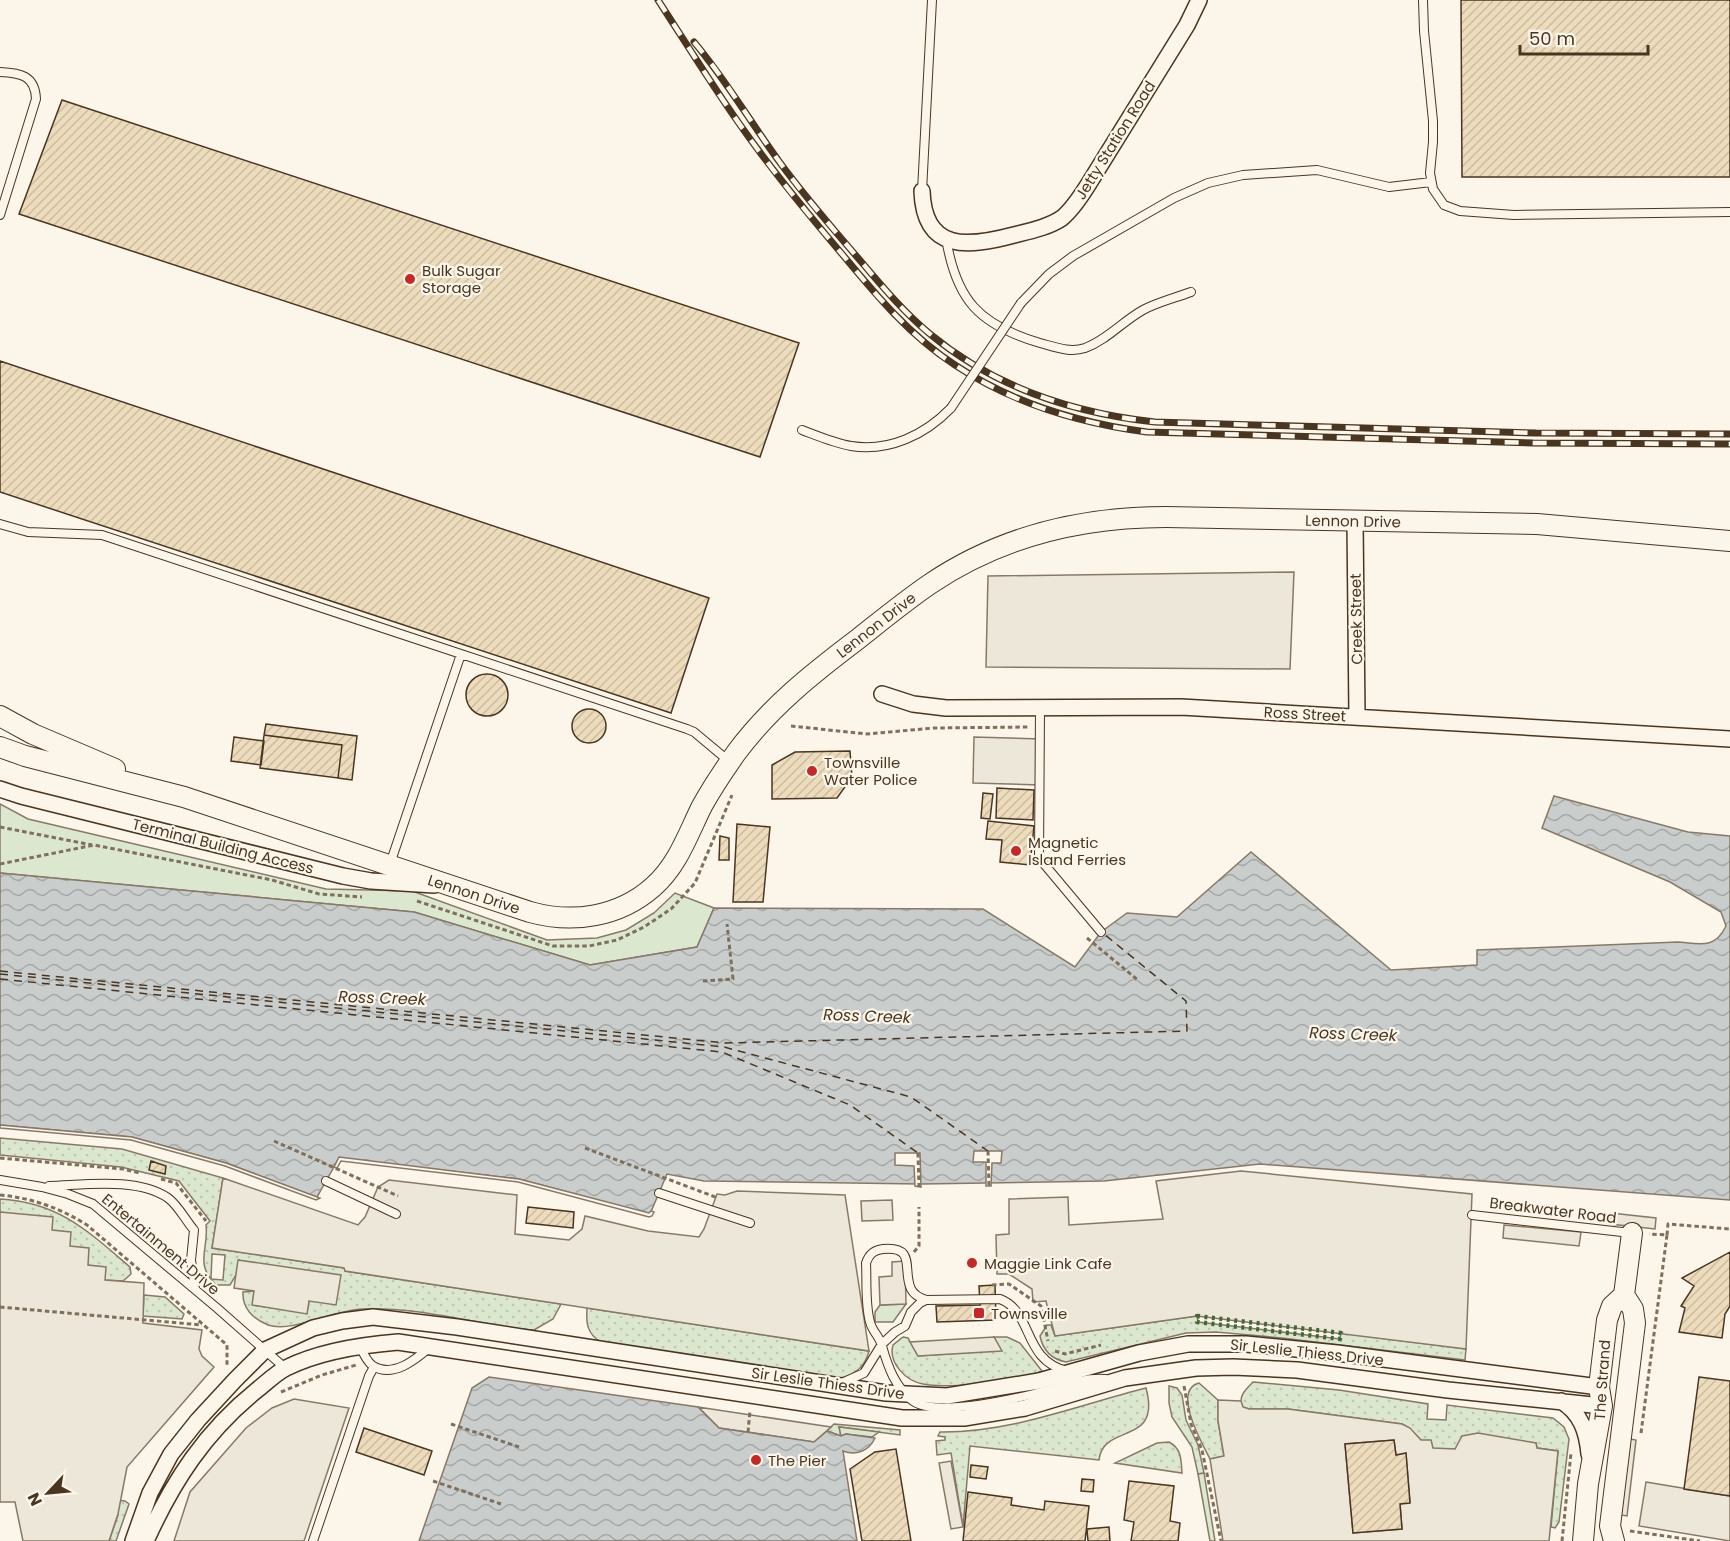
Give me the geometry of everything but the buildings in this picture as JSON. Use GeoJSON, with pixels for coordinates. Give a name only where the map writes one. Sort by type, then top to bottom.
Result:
{"type":"FeatureCollection","features":[{"type":"Feature","properties":{"kind":"street","name":"Jetty Station Road"},"geometry":{"type":"LineString","coordinates":[[946,237],[968,244],[989,241],[1049,224],[1066,214],[1088,185],[1193,16],[1199,0]]}},
{"type":"Feature","properties":{"kind":"street"},"geometry":{"type":"LineString","coordinates":[[922,191],[923,208],[928,221],[946,237]]}},
{"type":"Feature","properties":{"kind":"street","name":"Lennon Drive"},"geometry":{"type":"LineString","coordinates":[[5,724],[184,797],[530,912],[559,918],[589,917],[619,908],[652,887],[671,868],[703,805],[730,762],[775,708],[818,670],[930,584],[997,547],[1054,528],[1114,518],[1166,517],[1557,525],[1730,541]]}},
{"type":"Feature","properties":{"kind":"street","name":"Creek Street"},"geometry":{"type":"LineString","coordinates":[[1355,521],[1357,717]]}},
{"type":"Feature","properties":{"kind":"street","name":"Lennon Drive"},"geometry":{"type":"LineString","coordinates":[[1694,539],[1730,551]]}},
{"type":"Feature","properties":{"kind":"street","name":"Ross Street"},"geometry":{"type":"LineString","coordinates":[[882,694],[899,701],[931,707],[1181,707],[1730,739]]}},
{"type":"Feature","properties":{"kind":"street","name":"Lennon Drive"},"geometry":{"type":"LineString","coordinates":[[0,747],[36,759],[184,797]]}},
{"type":"Feature","properties":{"kind":"street","name":"Terminal Building Access"},"geometry":{"type":"LineString","coordinates":[[0,789],[343,876],[371,881],[449,885]]}},
{"type":"Feature","properties":{"kind":"street","name":"The Strand"},"geometry":{"type":"LineString","coordinates":[[1622,1536],[1610,1526],[1635,1323],[1633,1309],[1624,1295],[1632,1233]]}},
{"type":"Feature","properties":{"kind":"street","name":"The Strand"},"geometry":{"type":"LineString","coordinates":[[1583,1541],[1600,1396],[1606,1320],[1612,1306],[1624,1295]]}},
{"type":"Feature","properties":{"kind":"street","name":"Sir Leslie Thiess Drive"},"geometry":{"type":"LineString","coordinates":[[133,1541],[150,1493],[171,1454],[198,1420],[265,1350],[313,1329],[342,1321],[373,1317],[468,1329],[838,1385],[906,1394],[947,1396],[1040,1380],[1139,1353],[1188,1344],[1246,1344],[1337,1353],[1600,1396],[1625,1410]]}},
{"type":"Feature","properties":{"kind":"street","name":"Sir Leslie Thiess Drive"},"geometry":{"type":"LineString","coordinates":[[146,1541],[169,1492],[198,1449],[230,1412],[285,1368],[328,1353],[360,1346],[398,1342],[902,1418],[964,1418],[1025,1408],[1125,1378],[1182,1370],[1233,1367],[1297,1370],[1448,1390],[1560,1401],[1627,1390]]}},
{"type":"Feature","properties":{"kind":"street"},"geometry":{"type":"LineString","coordinates":[[1560,1401],[1572,1409],[1586,1431],[1589,1452],[1588,1484]]}},
{"type":"Feature","properties":{"kind":"street"},"geometry":{"type":"LineString","coordinates":[[1595,1541],[1601,1500],[1618,1463]]}},
{"type":"Feature","properties":{"kind":"lane"},"geometry":{"type":"LineString","coordinates":[[922,191],[932,0]]}},
{"type":"Feature","properties":{"kind":"lane"},"geometry":{"type":"LineString","coordinates":[[1423,0],[1433,121],[1430,173],[1435,194],[1444,205],[1460,211],[1514,215],[1730,212]]}},
{"type":"Feature","properties":{"kind":"lane"},"geometry":{"type":"LineString","coordinates":[[0,72],[12,72],[27,77],[34,85],[36,99],[0,215]]}},
{"type":"Feature","properties":{"kind":"lane"},"geometry":{"type":"LineString","coordinates":[[802,430],[851,446],[884,446],[901,442],[923,431],[951,408],[1021,303],[1049,274],[1073,256],[1174,198],[1208,183],[1243,175],[1317,170],[1389,187],[1431,182]]}},
{"type":"Feature","properties":{"kind":"lane"},"geometry":{"type":"LineString","coordinates":[[946,237],[951,264],[961,290],[976,309],[987,319],[1013,334],[1064,350],[1084,348],[1094,344],[1143,310],[1191,292]]}},
{"type":"Feature","properties":{"kind":"lane"},"geometry":{"type":"LineString","coordinates":[[0,524],[28,532],[102,535],[687,729],[694,732],[730,762]]}},
{"type":"Feature","properties":{"kind":"lane"},"geometry":{"type":"LineString","coordinates":[[389,865],[461,654]]}},
{"type":"Feature","properties":{"kind":"lane"},"geometry":{"type":"LineString","coordinates":[[1040,708],[1039,858],[1101,932]]}},
{"type":"Feature","properties":{"kind":"lane","name":"Entertainment Drive"},"geometry":{"type":"LineString","coordinates":[[0,1180],[42,1186],[93,1204],[285,1368]]}},
{"type":"Feature","properties":{"kind":"lane"},"geometry":{"type":"LineString","coordinates":[[326,1181],[396,1214]]}},
{"type":"Feature","properties":{"kind":"lane"},"geometry":{"type":"LineString","coordinates":[[42,1186],[115,1183],[152,1190],[169,1199],[194,1230],[191,1260],[195,1289]]}},
{"type":"Feature","properties":{"kind":"lane"},"geometry":{"type":"LineString","coordinates":[[659,1193],[750,1223]]}},
{"type":"Feature","properties":{"kind":"lane","name":"Breakwater Road"},"geometry":{"type":"LineString","coordinates":[[1472,1215],[1632,1233]]}},
{"type":"Feature","properties":{"kind":"lane"},"geometry":{"type":"LineString","coordinates":[[926,1300],[914,1294],[904,1256],[894,1248],[878,1249],[868,1256],[866,1263],[869,1320],[882,1344],[892,1376],[913,1401],[922,1405],[963,1407],[1019,1398],[1085,1379],[1125,1378]]}},
{"type":"Feature","properties":{"kind":"lane"},"geometry":{"type":"LineString","coordinates":[[838,1385],[864,1373],[882,1344],[905,1326],[911,1312],[920,1302],[926,1300],[1000,1299],[1005,1301],[1018,1314],[1041,1357],[1059,1368],[1072,1371]]}},
{"type":"Feature","properties":{"kind":"lane"},"geometry":{"type":"LineString","coordinates":[[360,1346],[369,1362],[384,1370],[403,1367],[430,1347]]}},
{"type":"Feature","properties":{"kind":"lane"},"geometry":{"type":"LineString","coordinates":[[313,1541],[374,1366]]}},
{"type":"Feature","properties":{"kind":"path"},"geometry":{"type":"LineString","coordinates":[[791,726],[867,734],[934,728],[1040,727]]}},
{"type":"Feature","properties":{"kind":"path"},"geometry":{"type":"LineString","coordinates":[[0,827],[94,845]]}},
{"type":"Feature","properties":{"kind":"path"},"geometry":{"type":"LineString","coordinates":[[704,981],[732,979],[727,924]]}},
{"type":"Feature","properties":{"kind":"path"},"geometry":{"type":"LineString","coordinates":[[1087,938],[1139,981]]}},
{"type":"Feature","properties":{"kind":"path"},"geometry":{"type":"LineString","coordinates":[[274,1141],[398,1196]]}},
{"type":"Feature","properties":{"kind":"path"},"geometry":{"type":"LineString","coordinates":[[585,1148],[715,1196],[723,1203]]}},
{"type":"Feature","properties":{"kind":"path"},"geometry":{"type":"LineString","coordinates":[[988,1151],[989,1186]]}},
{"type":"Feature","properties":{"kind":"path"},"geometry":{"type":"LineString","coordinates":[[918,1153],[919,1187]]}},
{"type":"Feature","properties":{"kind":"path"},"geometry":{"type":"LineString","coordinates":[[0,1195],[43,1203],[68,1213],[87,1225],[204,1326],[0,1307]]}},
{"type":"Feature","properties":{"kind":"path"},"geometry":{"type":"LineString","coordinates":[[904,1256],[917,1250],[919,1246],[919,1207]]}},
{"type":"Feature","properties":{"kind":"path"},"geometry":{"type":"LineString","coordinates":[[1641,1436],[1668,1224],[1730,1229]]}},
{"type":"Feature","properties":{"kind":"path"},"geometry":{"type":"LineString","coordinates":[[1632,1233],[1667,1235]]}},
{"type":"Feature","properties":{"kind":"path"},"geometry":{"type":"LineString","coordinates":[[990,1286],[1009,1284],[1041,1306],[1049,1344]]}},
{"type":"Feature","properties":{"kind":"path"},"geometry":{"type":"LineString","coordinates":[[1052,1350],[1065,1354],[1107,1344]]}},
{"type":"Feature","properties":{"kind":"path"},"geometry":{"type":"LineString","coordinates":[[1182,1370],[1187,1411],[1202,1450],[1221,1541]]}},
{"type":"Feature","properties":{"kind":"path"},"geometry":{"type":"LineString","coordinates":[[748,1432],[750,1409]]}},
{"type":"Feature","properties":{"kind":"path"},"geometry":{"type":"LineString","coordinates":[[451,1424],[519,1447]]}},
{"type":"Feature","properties":{"kind":"path"},"geometry":{"type":"LineString","coordinates":[[433,1481],[501,1504]]}},
{"type":"Feature","properties":{"kind":"path"},"geometry":{"type":"LineString","coordinates":[[1622,1536],[1700,1541]]}},
{"type":"Feature","properties":{"kind":"green space"},"geometry":{"type":"Polygon","coordinates":[[[0,804],[28,819],[326,889],[412,891],[547,940],[597,938],[626,930],[654,913],[675,893],[714,908],[697,947],[590,965],[414,912],[0,873],[0,804]]]}},
{"type":"Feature","properties":{"kind":"green space"},"geometry":{"type":"Polygon","coordinates":[[[0,1138],[122,1149],[223,1178],[212,1248],[561,1304],[553,1319],[534,1330],[393,1309],[351,1310],[301,1324],[278,1327],[268,1325],[249,1312],[244,1303],[243,1292],[254,1291],[253,1305],[307,1313],[309,1301],[239,1260],[236,1275],[230,1285],[216,1285],[209,1277],[204,1263],[206,1225],[210,1221],[179,1181],[121,1167],[0,1155],[0,1138]],[[212,1254],[211,1279],[223,1280],[225,1255],[212,1254]]]}},
{"type":"Feature","properties":{"kind":"green space"},"geometry":{"type":"Polygon","coordinates":[[[0,1199],[21,1201],[56,1212],[86,1230],[130,1267],[131,1274],[123,1281],[105,1280],[52,1231],[0,1212],[0,1199]]]}},
{"type":"Feature","properties":{"kind":"green space"},"geometry":{"type":"Polygon","coordinates":[[[144,1295],[165,1297],[184,1314],[182,1319],[143,1316],[144,1295]]]}},
{"type":"Feature","properties":{"kind":"green space"},"geometry":{"type":"Polygon","coordinates":[[[906,1304],[893,1322],[875,1322],[875,1312],[880,1305],[906,1304]]]}},
{"type":"Feature","properties":{"kind":"green space"},"geometry":{"type":"Polygon","coordinates":[[[587,1308],[869,1351],[859,1369],[840,1378],[601,1342],[588,1328],[587,1308]]]}},
{"type":"Feature","properties":{"kind":"green space"},"geometry":{"type":"Polygon","coordinates":[[[1197,1316],[1198,1322],[1340,1339],[1341,1333],[1466,1349],[1465,1360],[1216,1332],[1186,1333],[1066,1362],[1048,1354],[1040,1336],[1047,1325],[1051,1325],[1055,1336],[1197,1316]]]}},
{"type":"Feature","properties":{"kind":"green space"},"geometry":{"type":"Polygon","coordinates":[[[903,1337],[908,1338],[918,1356],[1001,1350],[994,1337],[1007,1337],[1020,1343],[1042,1371],[1019,1378],[984,1383],[923,1384],[905,1375],[893,1358],[893,1345],[903,1337]]]}},
{"type":"Feature","properties":{"kind":"green space"},"geometry":{"type":"Polygon","coordinates":[[[1253,1382],[1339,1390],[1428,1404],[1427,1419],[1446,1420],[1447,1405],[1553,1418],[1564,1427],[1569,1439],[1559,1522],[1555,1528],[1551,1527],[1558,1451],[1537,1448],[1536,1443],[1439,1449],[1428,1446],[1402,1424],[1288,1409],[1249,1409],[1243,1407],[1241,1400],[1243,1393],[1253,1382]]]}},
{"type":"Feature","properties":{"kind":"green space"},"geometry":{"type":"Polygon","coordinates":[[[1199,1383],[1218,1400],[1218,1421],[1224,1456],[1210,1459],[1191,1418],[1188,1396],[1191,1388],[1199,1383]]]}},
{"type":"Feature","properties":{"kind":"green space"},"geometry":{"type":"Polygon","coordinates":[[[1169,1386],[1177,1388],[1182,1395],[1186,1420],[1198,1445],[1204,1473],[1198,1474],[1192,1447],[1172,1417],[1169,1386]]]}},
{"type":"Feature","properties":{"kind":"green space"},"geometry":{"type":"Polygon","coordinates":[[[1146,1388],[1149,1406],[1146,1419],[1139,1427],[1110,1441],[1103,1448],[1099,1460],[970,1446],[963,1527],[951,1453],[937,1455],[936,1441],[945,1440],[945,1437],[938,1436],[940,1432],[993,1428],[1018,1423],[1146,1388]]]}},
{"type":"Feature","properties":{"kind":"green space"},"geometry":{"type":"Polygon","coordinates":[[[834,1424],[900,1430],[900,1435],[839,1427],[841,1436],[827,1431],[834,1424]]]}},
{"type":"Feature","properties":{"kind":"green space"},"geometry":{"type":"Polygon","coordinates":[[[839,1427],[879,1432],[872,1437],[846,1434],[841,1436],[839,1427]]]}},
{"type":"Feature","properties":{"kind":"green space"},"geometry":{"type":"Polygon","coordinates":[[[1169,1442],[1179,1451],[1182,1473],[1115,1463],[1157,1443],[1169,1442]]]}},
{"type":"Feature","properties":{"kind":"green space"},"geometry":{"type":"Polygon","coordinates":[[[1204,1473],[1215,1541],[1210,1541],[1198,1474],[1204,1473]]]}},
{"type":"Feature","properties":{"kind":"green space"},"geometry":{"type":"Polygon","coordinates":[[[116,1500],[129,1504],[116,1541],[109,1541],[118,1515],[116,1500]]]}},
{"type":"Feature","properties":{"kind":"shaded area"},"geometry":{"type":"Polygon","coordinates":[[[1294,572],[1290,669],[986,667],[988,576],[1294,572]]]}},
{"type":"Feature","properties":{"kind":"shaded area"},"geometry":{"type":"Polygon","coordinates":[[[974,737],[1041,739],[1040,785],[973,783],[974,737]]]}},
{"type":"Feature","properties":{"kind":"shaded area"},"geometry":{"type":"Polygon","coordinates":[[[1241,1171],[1472,1194],[1466,1349],[1197,1316],[1055,1336],[1046,1301],[1033,1302],[1032,1289],[1009,1274],[997,1274],[996,1235],[1009,1234],[1009,1199],[1068,1197],[1069,1225],[1163,1219],[1156,1181],[1241,1171]]]}},
{"type":"Feature","properties":{"kind":"shaded area"},"geometry":{"type":"Polygon","coordinates":[[[223,1178],[358,1225],[365,1217],[378,1187],[389,1180],[517,1195],[515,1234],[569,1240],[582,1229],[585,1216],[648,1231],[699,1237],[717,1194],[725,1195],[737,1191],[845,1195],[869,1351],[345,1271],[344,1268],[212,1248],[223,1178]]]}},
{"type":"Feature","properties":{"kind":"shaded area"},"geometry":{"type":"Polygon","coordinates":[[[892,1200],[893,1220],[862,1221],[861,1201],[892,1200]]]}},
{"type":"Feature","properties":{"kind":"shaded area"},"geometry":{"type":"Polygon","coordinates":[[[0,1212],[53,1217],[52,1230],[71,1232],[70,1246],[89,1248],[88,1265],[106,1267],[105,1280],[144,1283],[143,1323],[202,1330],[199,1349],[202,1356],[214,1367],[127,1467],[118,1514],[109,1541],[23,1541],[15,1502],[0,1502],[0,1212]]]}},
{"type":"Feature","properties":{"kind":"shaded area"},"geometry":{"type":"Polygon","coordinates":[[[1611,1213],[1656,1218],[1655,1229],[1610,1224],[1611,1213]]]}},
{"type":"Feature","properties":{"kind":"shaded area"},"geometry":{"type":"Polygon","coordinates":[[[1504,1225],[1581,1232],[1579,1246],[1503,1238],[1504,1225]]]}},
{"type":"Feature","properties":{"kind":"shaded area"},"geometry":{"type":"Polygon","coordinates":[[[238,1260],[341,1275],[336,1305],[309,1301],[307,1314],[252,1305],[254,1291],[234,1288],[238,1260]]]}},
{"type":"Feature","properties":{"kind":"shaded area"},"geometry":{"type":"Polygon","coordinates":[[[905,1261],[906,1304],[880,1305],[879,1277],[892,1276],[892,1262],[905,1261]]]}},
{"type":"Feature","properties":{"kind":"shaded area"},"geometry":{"type":"Polygon","coordinates":[[[994,1337],[1002,1351],[918,1356],[910,1342],[994,1337]]]}},
{"type":"Feature","properties":{"kind":"shaded area"},"geometry":{"type":"Polygon","coordinates":[[[294,1399],[349,1408],[304,1541],[174,1541],[190,1492],[246,1428],[272,1408],[294,1399]]]}},
{"type":"Feature","properties":{"kind":"shaded area"},"geometry":{"type":"Polygon","coordinates":[[[1218,1400],[1241,1401],[1243,1407],[1249,1409],[1288,1409],[1402,1424],[1410,1428],[1421,1440],[1431,1440],[1433,1448],[1455,1449],[1462,1436],[1478,1433],[1536,1443],[1537,1448],[1558,1451],[1549,1541],[1223,1541],[1210,1459],[1224,1456],[1218,1421],[1218,1400]],[[1394,1440],[1345,1444],[1353,1533],[1402,1529],[1400,1504],[1410,1502],[1406,1454],[1396,1455],[1394,1440]]]}},
{"type":"Feature","properties":{"kind":"shaded area"},"geometry":{"type":"Polygon","coordinates":[[[698,1407],[831,1427],[814,1442],[719,1428],[698,1407]]]}},
{"type":"Feature","properties":{"kind":"shaded area"},"geometry":{"type":"Polygon","coordinates":[[[1630,1439],[1636,1440],[1627,1516],[1621,1515],[1630,1439]]]}},
{"type":"Feature","properties":{"kind":"shaded area"},"geometry":{"type":"Polygon","coordinates":[[[951,1461],[963,1527],[951,1529],[939,1463],[951,1461]]]}},
{"type":"Feature","properties":{"kind":"shaded area"},"geometry":{"type":"Polygon","coordinates":[[[1646,1482],[1730,1496],[1730,1541],[1639,1526],[1646,1482]]]}},
{"type":"Feature","properties":{"kind":"water","name":"Ross Creek"},"geometry":{"type":"Polygon","coordinates":[[[1554,796],[1688,832],[1730,836],[1730,1200],[1260,1164],[1104,1181],[921,1184],[704,1181],[667,1174],[650,1214],[519,1179],[339,1158],[317,1197],[226,1163],[132,1137],[0,1125],[0,873],[414,912],[590,965],[697,947],[714,908],[983,909],[1075,967],[1101,932],[1127,913],[1177,917],[1251,852],[1391,970],[1477,965],[1477,950],[1678,942],[1700,944],[1712,942],[1722,933],[1726,926],[1721,912],[1670,882],[1542,828],[1554,796]]]}},
{"type":"Feature","properties":{"kind":"water"},"geometry":{"type":"Polygon","coordinates":[[[489,1377],[698,1407],[719,1428],[814,1442],[827,1431],[841,1436],[846,1434],[875,1438],[862,1451],[853,1453],[843,1451],[857,1541],[419,1541],[472,1388],[489,1377]]]}},
{"type":"Feature","properties":{"kind":"pier"},"geometry":{"type":"Polygon","coordinates":[[[0,1125],[132,1137],[226,1163],[320,1198],[316,1200],[225,1166],[131,1140],[0,1128],[0,1125]]]}},
{"type":"Feature","properties":{"kind":"pier"},"geometry":{"type":"Polygon","coordinates":[[[974,1151],[1002,1151],[1001,1163],[992,1163],[991,1186],[986,1186],[986,1162],[973,1162],[974,1151]]]}},
{"type":"Feature","properties":{"kind":"pier"},"geometry":{"type":"Polygon","coordinates":[[[895,1153],[920,1153],[921,1187],[915,1186],[914,1166],[895,1165],[895,1153]]]}},
{"type":"Feature","properties":{"kind":"pier"},"geometry":{"type":"Polygon","coordinates":[[[339,1157],[519,1179],[649,1213],[654,1212],[649,1217],[518,1182],[341,1161],[337,1168],[334,1167],[339,1157]]]}},
{"type":"Feature","properties":{"kind":"ferry route"},"geometry":{"type":"LineString","coordinates":[[0,971],[725,1043],[1187,1031],[1186,1001],[1104,934]]}},
{"type":"Feature","properties":{"kind":"ferry route"},"geometry":{"type":"LineString","coordinates":[[0,974],[724,1047],[911,1097],[988,1151]]}},
{"type":"Feature","properties":{"kind":"ferry route"},"geometry":{"type":"LineString","coordinates":[[0,979],[722,1052],[850,1105],[918,1153]]}},
{"type":"Feature","properties":{"kind":"railway"},"geometry":{"type":"LineString","coordinates":[[658,0],[755,145],[804,208],[881,299],[908,328],[939,354],[977,379],[1023,401],[1071,417],[1147,432],[1533,443],[1730,444]]}},
{"type":"Feature","properties":{"kind":"railway"},"geometry":{"type":"LineString","coordinates":[[694,42],[798,186],[899,305],[919,325],[955,353],[1008,383],[1036,394],[1094,412],[1155,422],[1536,433],[1730,434]]}},
{"type":"Feature","properties":{"kind":"hedge"},"geometry":{"type":"LineString","coordinates":[[1197,1316],[1341,1333],[1340,1339],[1197,1322],[1197,1316]]}},
{"type":"Feature","properties":{"kind":"place","name":"Bulk Sugar Storage"},"geometry":{"type":"Point","coordinates":[410,279]}},
{"type":"Feature","properties":{"kind":"place","name":"Townsville Water Police"},"geometry":{"type":"Point","coordinates":[812,771]}},
{"type":"Feature","properties":{"kind":"place","name":"Magnetic Island Ferries"},"geometry":{"type":"Point","coordinates":[1016,851]}},
{"type":"Feature","properties":{"kind":"place","name":"Maggie Link Cafe"},"geometry":{"type":"Point","coordinates":[972,1263]}},
{"type":"Feature","properties":{"kind":"place","name":"Townsville"},"geometry":{"type":"Point","coordinates":[979,1313]}},
{"type":"Feature","properties":{"kind":"place","name":"The Pier"},"geometry":{"type":"Point","coordinates":[756,1460]}}]}
